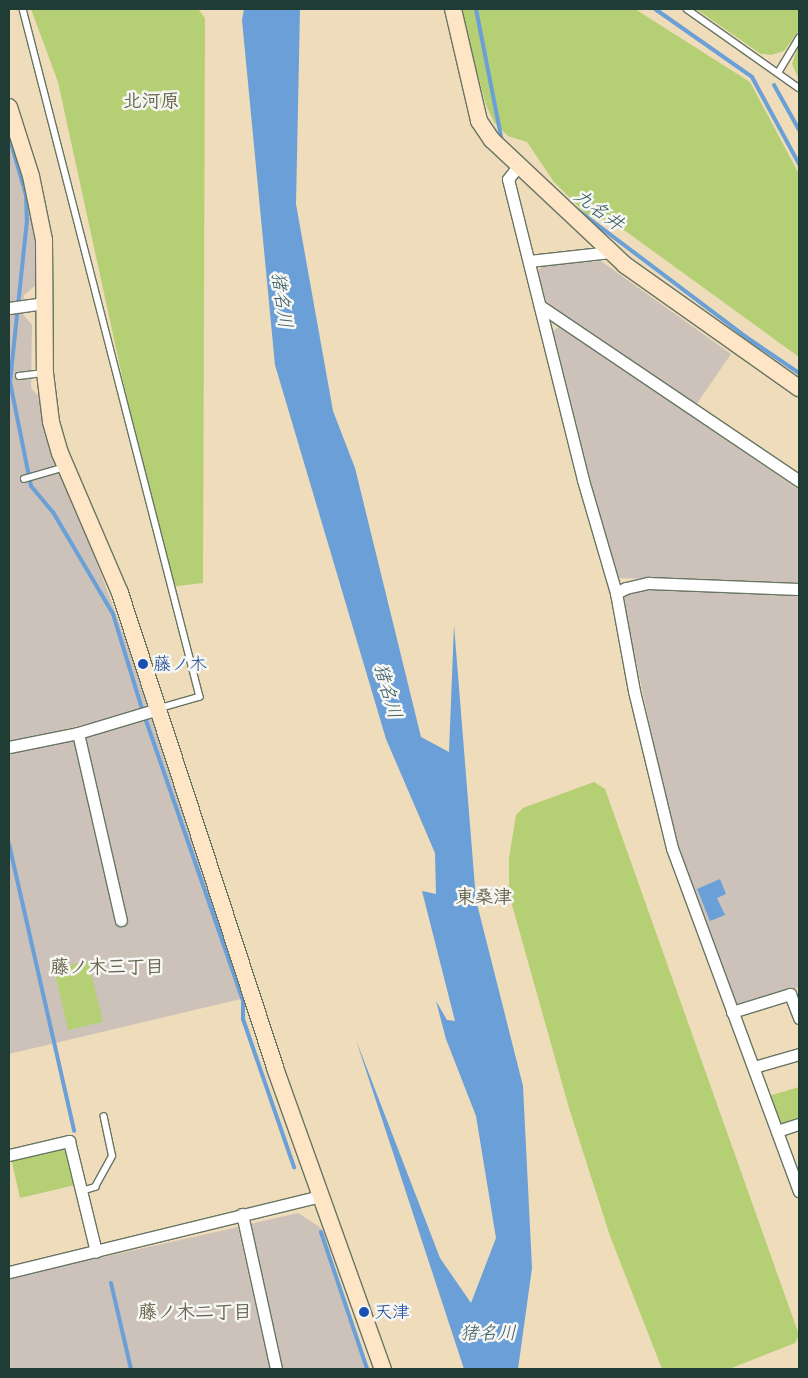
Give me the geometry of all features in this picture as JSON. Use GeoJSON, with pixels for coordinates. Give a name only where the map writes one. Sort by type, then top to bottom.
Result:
{"type":"FeatureCollection","features":[{"type":"Feature","properties":{"kind":"street"},"geometry":{"type":"LineString","coordinates":[[453,9],[479,121],[492,140],[625,266],[799,388]]}},
{"type":"Feature","properties":{"kind":"street"},"geometry":{"type":"LineString","coordinates":[[9,107],[31,176],[44,240],[44,373],[51,422],[66,467],[120,593],[320,1196],[383,1369]]}},
{"type":"Feature","properties":{"kind":"street"},"geometry":{"type":"LineString","coordinates":[[519,165],[508,179],[583,480],[616,593],[634,691],[672,848],[799,1191]]}},
{"type":"Feature","properties":{"kind":"street"},"geometry":{"type":"LineString","coordinates":[[529,262],[611,252]]}},
{"type":"Feature","properties":{"kind":"street"},"geometry":{"type":"LineString","coordinates":[[9,308],[43,303]]}},
{"type":"Feature","properties":{"kind":"street"},"geometry":{"type":"LineString","coordinates":[[540,306],[799,481]]}},
{"type":"Feature","properties":{"kind":"street"},"geometry":{"type":"LineString","coordinates":[[616,593],[626,588],[648,583],[799,589]]}},
{"type":"Feature","properties":{"kind":"street"},"geometry":{"type":"LineString","coordinates":[[9,747],[78,733],[158,709]]}},
{"type":"Feature","properties":{"kind":"street"},"geometry":{"type":"LineString","coordinates":[[78,733],[121,920]]}},
{"type":"Feature","properties":{"kind":"street"},"geometry":{"type":"LineString","coordinates":[[732,1012],[790,994],[799,1018]]}},
{"type":"Feature","properties":{"kind":"street"},"geometry":{"type":"LineString","coordinates":[[754,1068],[799,1054]]}},
{"type":"Feature","properties":{"kind":"street"},"geometry":{"type":"LineString","coordinates":[[776,1131],[799,1124]]}},
{"type":"Feature","properties":{"kind":"street"},"geometry":{"type":"LineString","coordinates":[[9,1155],[69,1141],[96,1252]]}},
{"type":"Feature","properties":{"kind":"street"},"geometry":{"type":"LineString","coordinates":[[9,1272],[320,1196]]}},
{"type":"Feature","properties":{"kind":"street"},"geometry":{"type":"LineString","coordinates":[[242,1214],[276,1369]]}},
{"type":"Feature","properties":{"kind":"lane"},"geometry":{"type":"LineString","coordinates":[[23,9],[200,697],[158,709]]}},
{"type":"Feature","properties":{"kind":"lane"},"geometry":{"type":"LineString","coordinates":[[687,9],[799,88]]}},
{"type":"Feature","properties":{"kind":"lane"},"geometry":{"type":"LineString","coordinates":[[778,73],[799,38]]}},
{"type":"Feature","properties":{"kind":"lane"},"geometry":{"type":"LineString","coordinates":[[19,376],[44,373]]}},
{"type":"Feature","properties":{"kind":"lane"},"geometry":{"type":"LineString","coordinates":[[24,479],[66,467]]}},
{"type":"Feature","properties":{"kind":"lane"},"geometry":{"type":"LineString","coordinates":[[82,1192],[95,1187],[112,1156],[104,1117]]}},
{"type":"Feature","properties":{"kind":"shaded area"},"geometry":{"type":"Polygon","coordinates":[[[9,129],[26,174],[39,249],[36,285],[24,295],[23,314],[32,325],[31,388],[39,397],[49,435],[151,708],[9,743],[9,129]]]}},
{"type":"Feature","properties":{"kind":"shaded area"},"geometry":{"type":"Polygon","coordinates":[[[601,261],[731,354],[696,405],[547,304],[537,273],[542,265],[601,261]]]}},
{"type":"Feature","properties":{"kind":"shaded area"},"geometry":{"type":"Polygon","coordinates":[[[560,326],[799,490],[799,583],[615,578],[553,331],[560,326]]]}},
{"type":"Feature","properties":{"kind":"shaded area"},"geometry":{"type":"Polygon","coordinates":[[[648,589],[799,596],[799,987],[734,1008],[676,847],[622,596],[648,589]]]}},
{"type":"Feature","properties":{"kind":"shaded area"},"geometry":{"type":"Polygon","coordinates":[[[153,714],[245,998],[9,1054],[9,751],[153,714]]]}},
{"type":"Feature","properties":{"kind":"shaded area"},"geometry":{"type":"Polygon","coordinates":[[[298,1213],[321,1228],[369,1369],[282,1369],[250,1224],[298,1213]]]}},
{"type":"Feature","properties":{"kind":"shaded area"},"geometry":{"type":"Polygon","coordinates":[[[238,1227],[270,1369],[9,1369],[9,1278],[238,1227]]]}},
{"type":"Feature","properties":{"kind":"green space"},"geometry":{"type":"Polygon","coordinates":[[[31,9],[198,9],[205,18],[203,583],[168,587],[58,82],[31,9]]]}},
{"type":"Feature","properties":{"kind":"green space"},"geometry":{"type":"Polygon","coordinates":[[[635,9],[750,82],[799,174],[799,357],[624,230],[586,214],[554,182],[527,142],[508,136],[494,122],[486,105],[460,10],[635,9]]]}},
{"type":"Feature","properties":{"kind":"green space"},"geometry":{"type":"Polygon","coordinates":[[[696,9],[799,9],[799,30],[784,51],[771,55],[761,54],[696,9]]]}},
{"type":"Feature","properties":{"kind":"green space"},"geometry":{"type":"Polygon","coordinates":[[[799,44],[799,80],[792,64],[799,44]]]}},
{"type":"Feature","properties":{"kind":"green space"},"geometry":{"type":"Polygon","coordinates":[[[594,782],[605,789],[799,1335],[795,1343],[729,1369],[662,1369],[610,1236],[569,1108],[509,894],[509,858],[516,815],[523,808],[594,782]]]}},
{"type":"Feature","properties":{"kind":"green space"},"geometry":{"type":"Polygon","coordinates":[[[88,961],[103,1022],[68,1030],[54,969],[88,961]]]}},
{"type":"Feature","properties":{"kind":"green space"},"geometry":{"type":"Polygon","coordinates":[[[799,1087],[799,1121],[780,1126],[769,1096],[799,1087]]]}},
{"type":"Feature","properties":{"kind":"green space"},"geometry":{"type":"Polygon","coordinates":[[[64,1147],[75,1185],[20,1198],[11,1158],[64,1147]]]}},
{"type":"Feature","properties":{"kind":"water","name":"猪名川"},"geometry":{"type":"Polygon","coordinates":[[[244,9],[300,9],[296,204],[333,411],[355,468],[421,737],[449,752],[454,625],[476,900],[523,1086],[532,1268],[518,1369],[464,1369],[356,1040],[440,1258],[471,1303],[496,1238],[476,1116],[446,1039],[436,1001],[447,1020],[455,1021],[422,891],[436,894],[435,853],[386,739],[275,365],[242,20],[244,9]]]}},
{"type":"Feature","properties":{"kind":"water"},"geometry":{"type":"Polygon","coordinates":[[[720,879],[726,894],[717,898],[725,915],[710,921],[697,889],[720,879]]]}},
{"type":"Feature","properties":{"kind":"waterway","name":"九名井"},"geometry":{"type":"LineString","coordinates":[[476,9],[502,141]]}},
{"type":"Feature","properties":{"kind":"waterway"},"geometry":{"type":"LineString","coordinates":[[655,9],[752,77],[799,164]]}},
{"type":"Feature","properties":{"kind":"waterway"},"geometry":{"type":"LineString","coordinates":[[774,85],[799,130]]}},
{"type":"Feature","properties":{"kind":"waterway"},"geometry":{"type":"LineString","coordinates":[[9,136],[26,195],[27,220],[10,382],[31,486],[53,512],[113,614],[142,709],[243,1000],[243,1019],[294,1167]]}},
{"type":"Feature","properties":{"kind":"waterway","name":"九名井"},"geometry":{"type":"LineString","coordinates":[[575,208],[746,337],[799,373]]}},
{"type":"Feature","properties":{"kind":"waterway"},"geometry":{"type":"LineString","coordinates":[[9,844],[74,1131]]}},
{"type":"Feature","properties":{"kind":"waterway"},"geometry":{"type":"LineString","coordinates":[[321,1232],[367,1369]]}},
{"type":"Feature","properties":{"kind":"waterway"},"geometry":{"type":"LineString","coordinates":[[111,1283],[131,1369]]}},
{"type":"Feature","properties":{"kind":"place","name":"藤ノ木"},"geometry":{"type":"Point","coordinates":[143,664]}},
{"type":"Feature","properties":{"kind":"place","name":"天津"},"geometry":{"type":"Point","coordinates":[364,1312]}},
{"type":"Feature","properties":{"kind":"district","name":"北河原"},"geometry":{"type":"Point","coordinates":[151,101]}},
{"type":"Feature","properties":{"kind":"district","name":"東桑津"},"geometry":{"type":"Point","coordinates":[484,897]}},
{"type":"Feature","properties":{"kind":"district","name":"藤ノ木三丁目"},"geometry":{"type":"Point","coordinates":[107,967]}},
{"type":"Feature","properties":{"kind":"district","name":"藤ノ木二丁目"},"geometry":{"type":"Point","coordinates":[195,1312]}}]}
